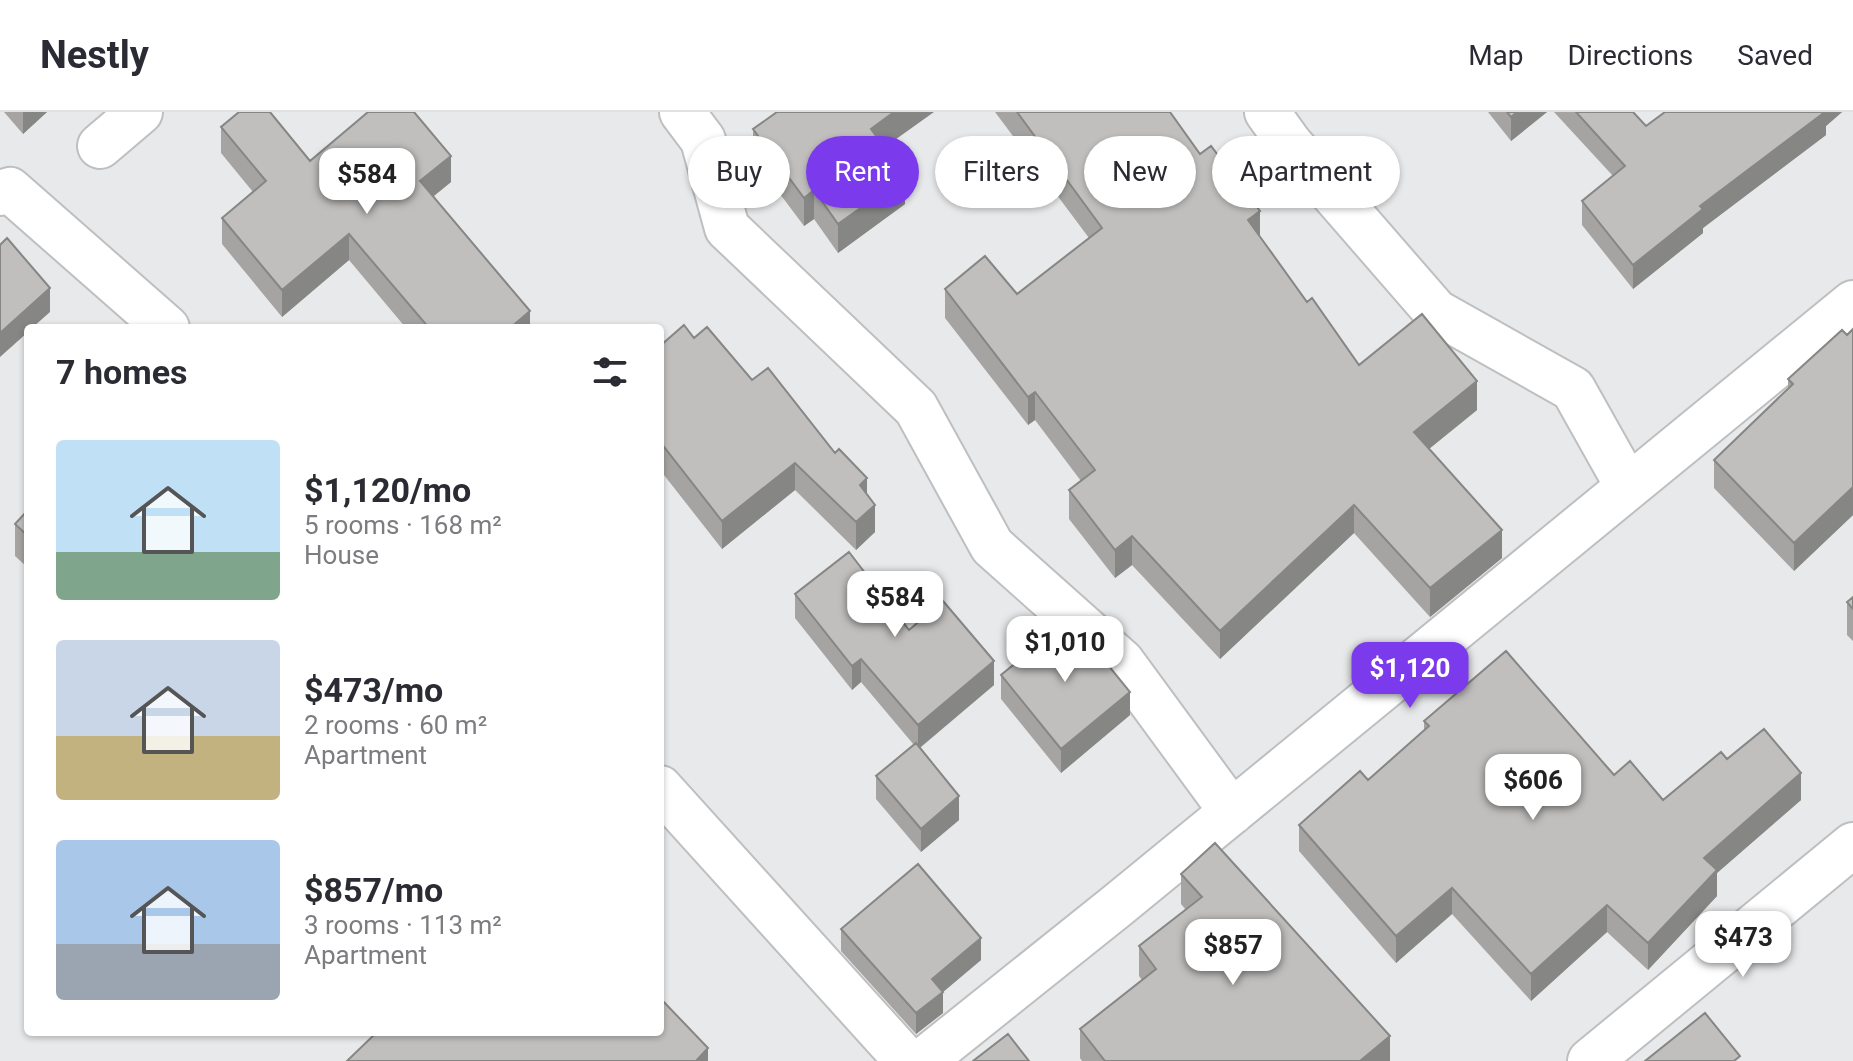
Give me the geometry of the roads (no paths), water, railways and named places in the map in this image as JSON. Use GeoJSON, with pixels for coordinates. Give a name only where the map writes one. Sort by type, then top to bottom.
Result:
{"type":"FeatureCollection","features":[{"type":"Feature","properties":{"kind":"street"},"geometry":{"type":"LineString","coordinates":[[100,146],[140,112]]}},
{"type":"Feature","properties":{"kind":"street"},"geometry":{"type":"LineString","coordinates":[[682,112],[703,140],[727,228],[916,408],[992,546],[1122,662],[1232,812]]}},
{"type":"Feature","properties":{"kind":"street"},"geometry":{"type":"LineString","coordinates":[[1267,112],[1290,144],[1436,312],[1573,389],[1628,487]]}},
{"type":"Feature","properties":{"kind":"street"},"geometry":{"type":"LineString","coordinates":[[0,193],[10,190],[162,324]]}},
{"type":"Feature","properties":{"kind":"street"},"geometry":{"type":"LineString","coordinates":[[923,1061],[1853,303]]}},
{"type":"Feature","properties":{"kind":"street"},"geometry":{"type":"LineString","coordinates":[[664,792],[907,1061]]}},
{"type":"Feature","properties":{"kind":"street"},"geometry":{"type":"LineString","coordinates":[[1590,1061],[1853,845]]}}]}
